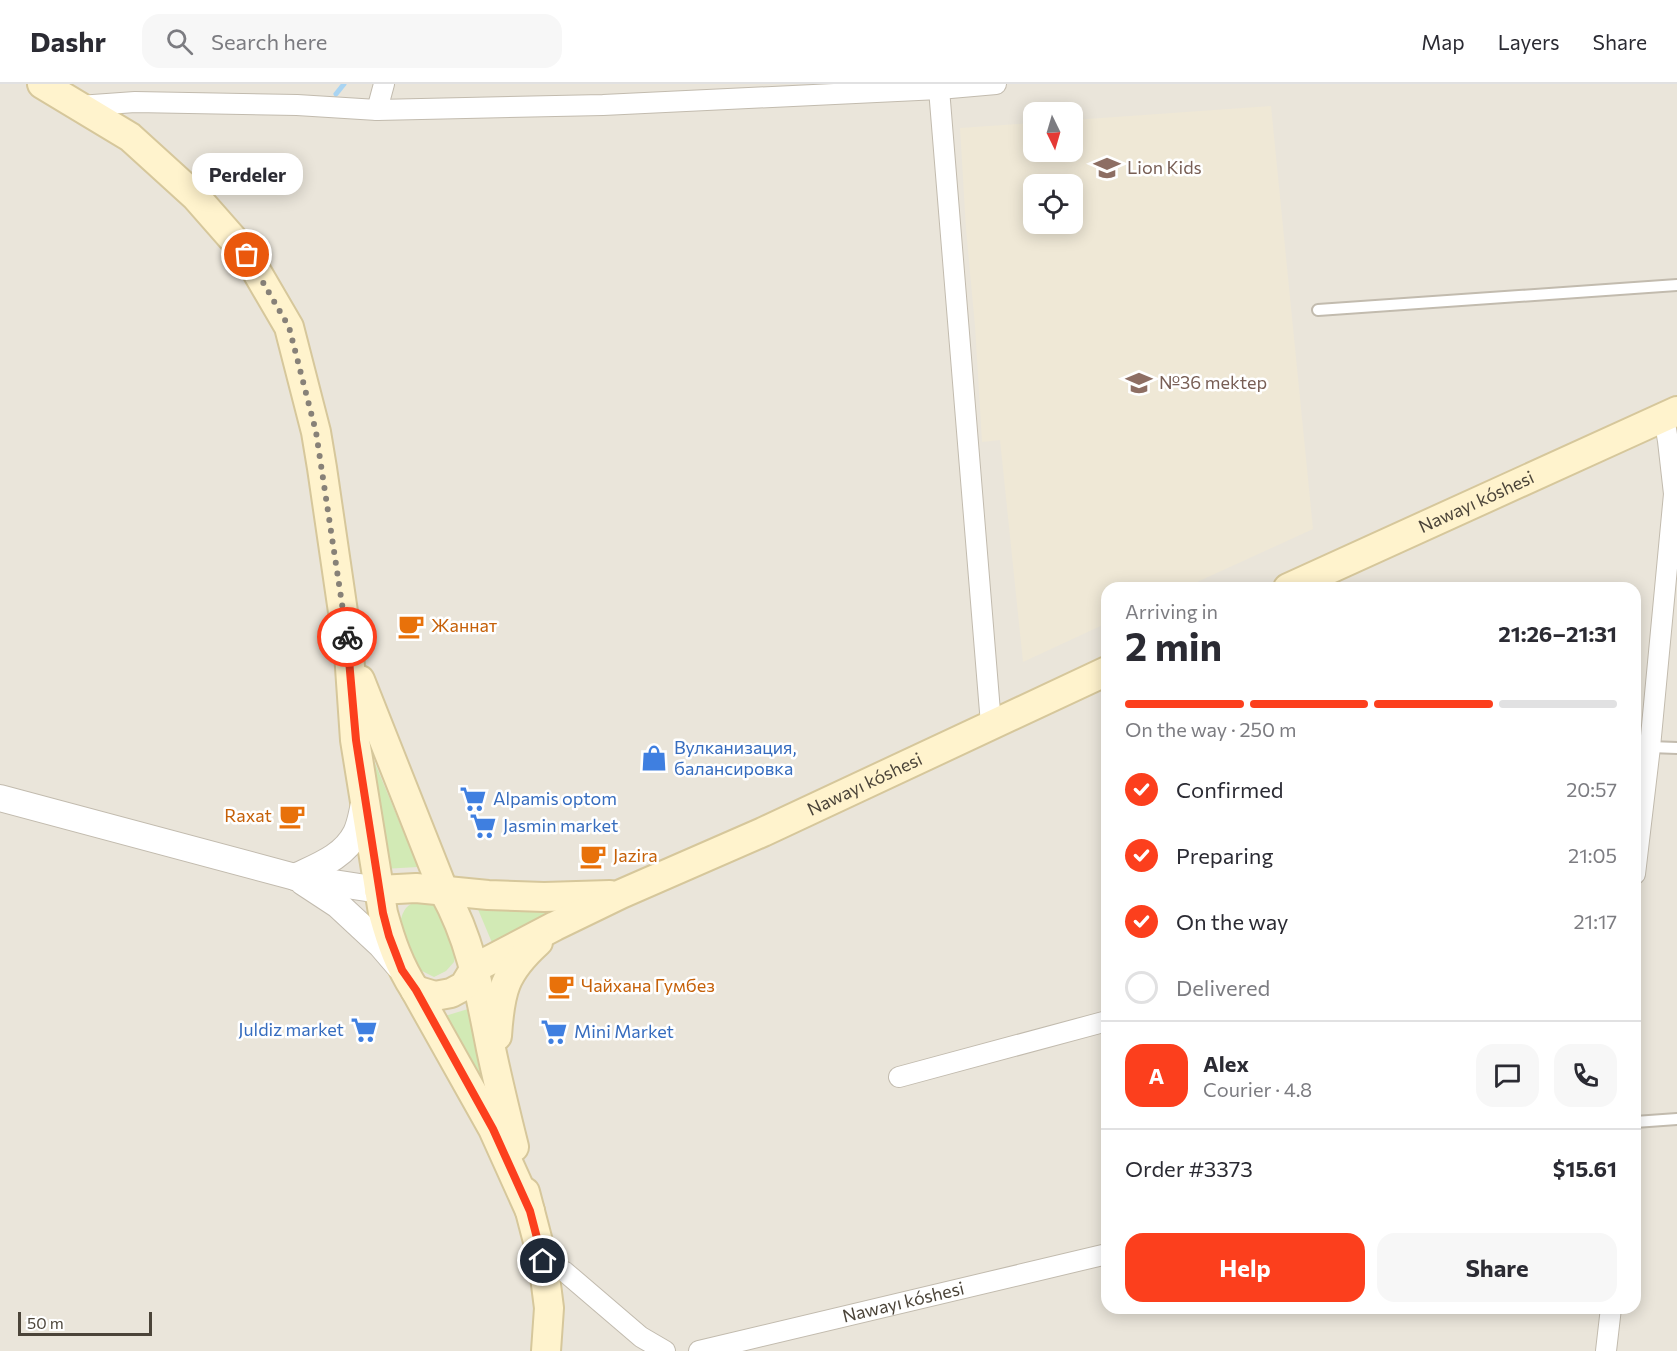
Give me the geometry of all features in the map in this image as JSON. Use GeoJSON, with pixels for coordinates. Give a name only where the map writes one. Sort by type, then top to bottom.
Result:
{"type":"FeatureCollection","features":[{"type":"Feature","properties":{"kind":"main road"},"geometry":{"type":"LineString","coordinates":[[42,84],[130,137],[196,197],[247,255],[289,327],[316,432],[349,653],[356,740],[379,890],[389,936],[409,980],[493,1129],[530,1211]]}},
{"type":"Feature","properties":{"kind":"main road","name":"Nawayı kóshesi"},"geometry":{"type":"LineString","coordinates":[[1300,582],[1670,414]]}},
{"type":"Feature","properties":{"kind":"main road"},"geometry":{"type":"LineString","coordinates":[[349,653],[444,892],[456,913],[475,968],[495,1071],[543,1261],[549,1308],[546,1351]]}},
{"type":"Feature","properties":{"kind":"main road","name":"Nawayı kóshesi"},"geometry":{"type":"LineString","coordinates":[[555,926],[621,894],[763,832],[1101,674]]}},
{"type":"Feature","properties":{"kind":"main road"},"geometry":{"type":"LineString","coordinates":[[379,890],[416,888],[444,892],[544,897],[621,894]]}},
{"type":"Feature","properties":{"kind":"main road"},"geometry":{"type":"LineString","coordinates":[[409,980],[435,996],[451,993],[464,986],[475,968],[555,926]]}},
{"type":"Feature","properties":{"kind":"main road"},"geometry":{"type":"LineString","coordinates":[[495,1071],[499,1005],[507,977],[524,954],[555,926]]}},
{"type":"Feature","properties":{"kind":"street"},"geometry":{"type":"LineString","coordinates":[[377,110],[384,84]]}},
{"type":"Feature","properties":{"kind":"street"},"geometry":{"type":"LineString","coordinates":[[79,106],[135,102],[297,105],[377,110],[603,105],[898,87],[939,89],[996,84]]}},
{"type":"Feature","properties":{"kind":"street"},"geometry":{"type":"LineString","coordinates":[[939,89],[991,724]]}},
{"type":"Feature","properties":{"kind":"street","name":"Nawayı kóshesi"},"geometry":{"type":"LineString","coordinates":[[1641,823],[1674,494],[1668,441],[1670,414]]}},
{"type":"Feature","properties":{"kind":"street"},"geometry":{"type":"LineString","coordinates":[[0,798],[295,877],[379,890]]}},
{"type":"Feature","properties":{"kind":"street"},"geometry":{"type":"LineString","coordinates":[[295,877],[328,861],[346,848],[357,832],[365,801]]}},
{"type":"Feature","properties":{"kind":"street"},"geometry":{"type":"LineString","coordinates":[[295,877],[338,905],[381,945],[409,980]]}},
{"type":"Feature","properties":{"kind":"street"},"geometry":{"type":"LineString","coordinates":[[899,1077],[1101,1023]]}},
{"type":"Feature","properties":{"kind":"street","name":"Nawayı kóshesi"},"geometry":{"type":"LineString","coordinates":[[699,1351],[1101,1255]]}},
{"type":"Feature","properties":{"kind":"street"},"geometry":{"type":"LineString","coordinates":[[543,1261],[565,1272],[641,1337],[665,1351]]}},
{"type":"Feature","properties":{"kind":"street"},"geometry":{"type":"LineString","coordinates":[[1606,1351],[1610,1314]]}},
{"type":"Feature","properties":{"kind":"lane"},"geometry":{"type":"LineString","coordinates":[[1318,310],[1677,285]]}},
{"type":"Feature","properties":{"kind":"lane"},"geometry":{"type":"LineString","coordinates":[[1650,747],[1677,748]]}},
{"type":"Feature","properties":{"kind":"lane"},"geometry":{"type":"LineString","coordinates":[[1641,1122],[1677,1119]]}},
{"type":"Feature","properties":{"kind":"shaded area"},"geometry":{"type":"Polygon","coordinates":[[[0,84],[1677,84],[1677,1351],[0,1351],[0,84]]]}},
{"type":"Feature","properties":{"kind":"shaded area","name":"№36 mektep"},"geometry":{"type":"Polygon","coordinates":[[[1271,106],[1313,529],[1197,582],[1101,582],[1101,626],[1023,662],[1000,440],[982,442],[960,128],[1023,124],[1023,162],[1083,162],[1083,119],[1271,106]]]}},
{"type":"Feature","properties":{"kind":"green space"},"geometry":{"type":"Polygon","coordinates":[[[365,739],[418,867],[383,869],[365,739]]]}},
{"type":"Feature","properties":{"kind":"green space"},"geometry":{"type":"Polygon","coordinates":[[[427,900],[438,905],[456,950],[454,962],[446,971],[434,977],[418,969],[399,926],[407,907],[427,900]]]}},
{"type":"Feature","properties":{"kind":"green space"},"geometry":{"type":"Polygon","coordinates":[[[477,907],[563,908],[493,945],[477,907]]]}},
{"type":"Feature","properties":{"kind":"green space"},"geometry":{"type":"Polygon","coordinates":[[[468,1009],[487,1092],[445,1016],[468,1009]]]}},
{"type":"Feature","properties":{"kind":"waterway"},"geometry":{"type":"LineString","coordinates":[[336,94],[344,84]]}},
{"type":"Feature","properties":{"kind":"way so far"},"geometry":{"type":"LineString","coordinates":[[247,255],[289,327],[316,432],[347,637]]}},
{"type":"Feature","properties":{"kind":"place","name":"Lion Kids"},"geometry":{"type":"Point","coordinates":[1107,168]}},
{"type":"Feature","properties":{"kind":"place","name":"Perdeler"},"geometry":{"type":"Point","coordinates":[247,255]}},
{"type":"Feature","properties":{"kind":"place","name":"№36 mektep"},"geometry":{"type":"Point","coordinates":[1139,383]}},
{"type":"Feature","properties":{"kind":"place","name":"Жаннат"},"geometry":{"type":"Point","coordinates":[411,626]}},
{"type":"Feature","properties":{"kind":"place","name":"Вулканизация, балансировка"},"geometry":{"type":"Point","coordinates":[654,758]}},
{"type":"Feature","properties":{"kind":"place","name":"Alpamis optom"},"geometry":{"type":"Point","coordinates":[473,799]}},
{"type":"Feature","properties":{"kind":"place","name":"Raxat"},"geometry":{"type":"Point","coordinates":[292,816]}},
{"type":"Feature","properties":{"kind":"place","name":"Jasmin market"},"geometry":{"type":"Point","coordinates":[483,826]}},
{"type":"Feature","properties":{"kind":"place","name":"Jazira"},"geometry":{"type":"Point","coordinates":[593,856]}},
{"type":"Feature","properties":{"kind":"place","name":"Чайхана Гумбез"},"geometry":{"type":"Point","coordinates":[561,986]}},
{"type":"Feature","properties":{"kind":"place","name":"Juldiz market"},"geometry":{"type":"Point","coordinates":[364,1030]}},
{"type":"Feature","properties":{"kind":"place","name":"Mini Market"},"geometry":{"type":"Point","coordinates":[554,1032]}},
{"type":"Feature","properties":{"kind":"route"},"geometry":{"type":"LineString","coordinates":[[347,637],[356,740],[379,890],[389,936],[402,970],[416,990],[493,1129],[530,1211],[543,1261]]}}]}
